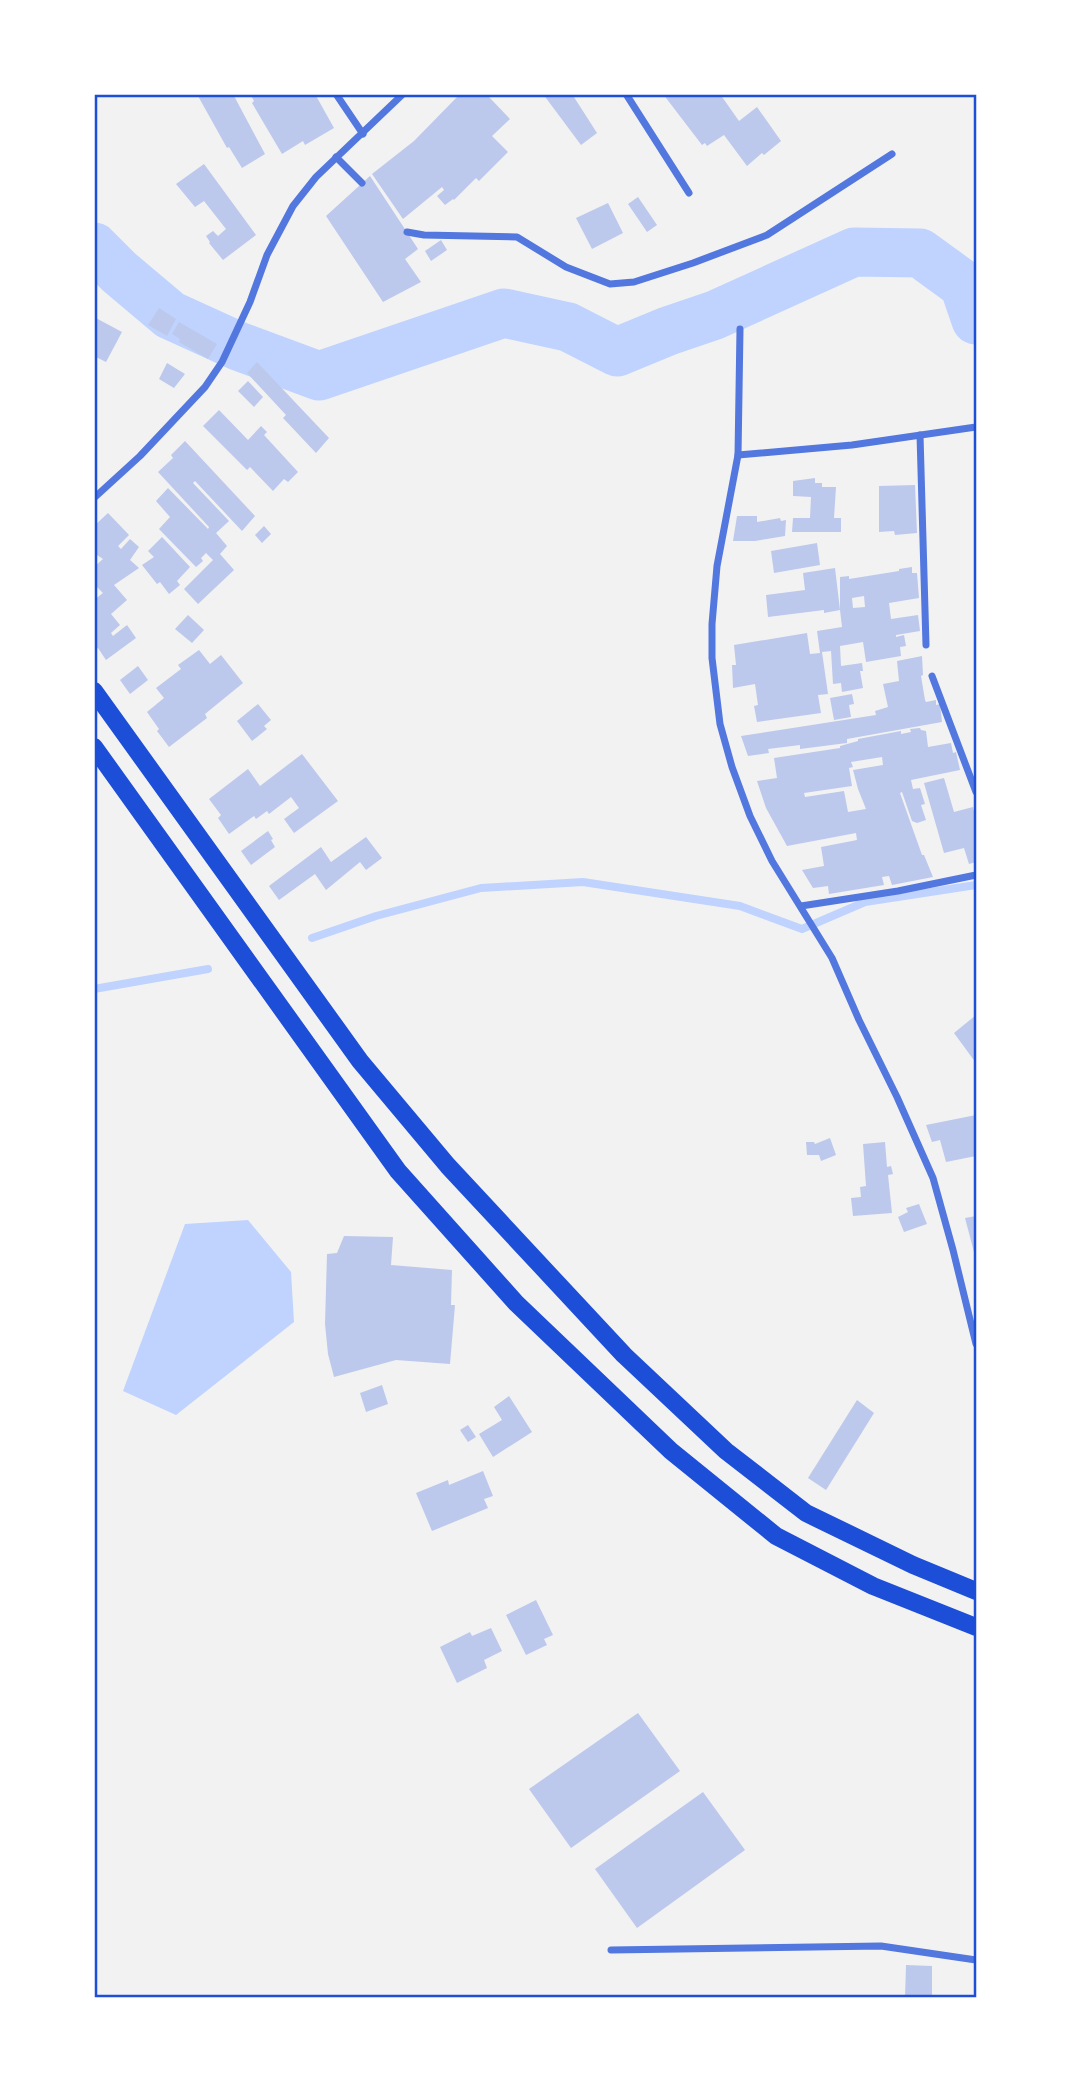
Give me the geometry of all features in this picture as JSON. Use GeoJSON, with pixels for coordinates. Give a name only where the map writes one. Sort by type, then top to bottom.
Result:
{"type":"FeatureCollection","features":[{"type":"Feature","properties":{"kind":"main road"},"geometry":{"type":"LineString","coordinates":[[94,691],[360,1060],[448,1166],[624,1354],[726,1451],[806,1513],[913,1565],[976,1591]]}},
{"type":"Feature","properties":{"kind":"main road"},"geometry":{"type":"LineString","coordinates":[[94,747],[398,1171],[516,1303],[671,1451],[776,1536],[873,1586],[976,1627]]}},
{"type":"Feature","properties":{"kind":"street"},"geometry":{"type":"LineString","coordinates":[[337,94],[363,134]]}},
{"type":"Feature","properties":{"kind":"street"},"geometry":{"type":"LineString","coordinates":[[94,498],[140,456],[205,387],[222,362],[254,293],[267,255],[293,206],[316,177],[403,94]]}},
{"type":"Feature","properties":{"kind":"street"},"geometry":{"type":"LineString","coordinates":[[626,94],[689,193]]}},
{"type":"Feature","properties":{"kind":"street"},"geometry":{"type":"LineString","coordinates":[[407,232],[424,235],[517,237],[566,267],[610,284],[635,282],[768,235],[892,154]]}},
{"type":"Feature","properties":{"kind":"street"},"geometry":{"type":"LineString","coordinates":[[336,157],[362,183]]}},
{"type":"Feature","properties":{"kind":"street"},"geometry":{"type":"LineString","coordinates":[[740,329],[738,455],[713,597],[712,658],[720,724],[750,816],[772,861],[832,958],[933,1178],[973,1323],[976,1344]]}},
{"type":"Feature","properties":{"kind":"street"},"geometry":{"type":"LineString","coordinates":[[738,455],[794,451],[976,427]]}},
{"type":"Feature","properties":{"kind":"street"},"geometry":{"type":"LineString","coordinates":[[920,435],[926,645]]}},
{"type":"Feature","properties":{"kind":"street"},"geometry":{"type":"LineString","coordinates":[[932,676],[976,792]]}},
{"type":"Feature","properties":{"kind":"street"},"geometry":{"type":"LineString","coordinates":[[801,906],[898,891],[976,875]]}},
{"type":"Feature","properties":{"kind":"street"},"geometry":{"type":"LineString","coordinates":[[611,1950],[881,1946],[976,1960]]}},
{"type":"Feature","properties":{"kind":"water"},"geometry":{"type":"Polygon","coordinates":[[[248,1220],[291,1272],[294,1322],[176,1415],[123,1391],[185,1224],[248,1220]]]}},
{"type":"Feature","properties":{"kind":"building"},"geometry":{"type":"Polygon","coordinates":[[[233,94],[265,154],[242,168],[229,147],[227,148],[198,96],[233,94]]]}},
{"type":"Feature","properties":{"kind":"building"},"geometry":{"type":"Polygon","coordinates":[[[250,94],[315,94],[334,128],[305,145],[303,141],[282,154],[252,103],[254,101],[250,94]]]}},
{"type":"Feature","properties":{"kind":"building"},"geometry":{"type":"Polygon","coordinates":[[[460,94],[492,94],[489,97],[510,119],[492,136],[508,152],[479,181],[476,178],[454,200],[445,205],[437,196],[444,190],[442,187],[403,219],[372,174],[414,141],[460,94]]]}},
{"type":"Feature","properties":{"kind":"building"},"geometry":{"type":"Polygon","coordinates":[[[543,94],[572,94],[597,133],[581,145],[543,94]]]}},
{"type":"Feature","properties":{"kind":"building"},"geometry":{"type":"Polygon","coordinates":[[[663,94],[720,94],[739,121],[757,107],[781,141],[747,166],[724,135],[707,146],[705,143],[702,145],[663,94]]]}},
{"type":"Feature","properties":{"kind":"building"},"geometry":{"type":"Polygon","coordinates":[[[204,164],[256,235],[223,260],[206,236],[213,231],[218,236],[226,229],[204,201],[195,207],[176,184],[204,164]]]}},
{"type":"Feature","properties":{"kind":"building"},"geometry":{"type":"Polygon","coordinates":[[[370,176],[418,249],[405,259],[421,282],[383,302],[326,216],[370,176]]]}},
{"type":"Feature","properties":{"kind":"building"},"geometry":{"type":"Polygon","coordinates":[[[638,197],[657,225],[647,232],[628,204],[638,197]]]}},
{"type":"Feature","properties":{"kind":"building"},"geometry":{"type":"Polygon","coordinates":[[[608,203],[623,233],[592,249],[576,218],[608,203]]]}},
{"type":"Feature","properties":{"kind":"building"},"geometry":{"type":"Polygon","coordinates":[[[441,240],[447,250],[431,261],[425,251],[441,240]]]}},
{"type":"Feature","properties":{"kind":"building"},"geometry":{"type":"Polygon","coordinates":[[[159,308],[176,319],[167,336],[148,325],[159,308]]]}},
{"type":"Feature","properties":{"kind":"building"},"geometry":{"type":"Polygon","coordinates":[[[94,317],[122,332],[106,362],[94,356],[94,317]]]}},
{"type":"Feature","properties":{"kind":"building"},"geometry":{"type":"Polygon","coordinates":[[[179,322],[217,344],[208,359],[179,342],[180,339],[172,334],[179,322]]]}},
{"type":"Feature","properties":{"kind":"building"},"geometry":{"type":"Polygon","coordinates":[[[257,362],[329,438],[316,453],[283,418],[286,415],[247,373],[257,362]]]}},
{"type":"Feature","properties":{"kind":"building"},"geometry":{"type":"Polygon","coordinates":[[[167,363],[185,374],[174,388],[159,379],[167,363]]]}},
{"type":"Feature","properties":{"kind":"building"},"geometry":{"type":"Polygon","coordinates":[[[248,381],[263,397],[254,407],[238,391],[248,381]]]}},
{"type":"Feature","properties":{"kind":"building"},"geometry":{"type":"Polygon","coordinates":[[[219,410],[248,440],[261,426],[267,432],[264,435],[298,472],[288,482],[284,479],[273,491],[250,467],[247,470],[203,426],[219,410]]]}},
{"type":"Feature","properties":{"kind":"building"},"geometry":{"type":"Polygon","coordinates":[[[185,441],[255,516],[242,531],[195,481],[193,483],[229,521],[216,533],[227,546],[220,554],[234,570],[198,604],[184,589],[213,560],[206,553],[201,558],[203,561],[196,567],[159,529],[170,517],[156,501],[168,488],[208,529],[158,472],[173,458],[171,455],[185,441]]]}},
{"type":"Feature","properties":{"kind":"building"},"geometry":{"type":"Polygon","coordinates":[[[815,478],[815,483],[822,483],[822,487],[836,487],[834,518],[841,518],[841,532],[792,532],[793,518],[810,518],[811,497],[793,496],[793,481],[815,478]]]}},
{"type":"Feature","properties":{"kind":"building"},"geometry":{"type":"Polygon","coordinates":[[[915,485],[917,533],[895,535],[894,531],[879,532],[879,486],[915,485]]]}},
{"type":"Feature","properties":{"kind":"building"},"geometry":{"type":"Polygon","coordinates":[[[108,513],[129,535],[118,546],[121,549],[130,539],[139,547],[130,560],[139,568],[114,585],[127,600],[111,614],[120,625],[111,633],[113,636],[127,625],[136,638],[106,660],[98,648],[94,650],[94,600],[103,593],[94,584],[94,567],[103,559],[94,553],[94,526],[108,513]]]}},
{"type":"Feature","properties":{"kind":"building"},"geometry":{"type":"Polygon","coordinates":[[[737,516],[757,516],[757,522],[780,518],[781,521],[786,520],[785,536],[755,541],[733,541],[737,516]]]}},
{"type":"Feature","properties":{"kind":"building"},"geometry":{"type":"Polygon","coordinates":[[[264,526],[271,534],[262,543],[255,535],[264,526]]]}},
{"type":"Feature","properties":{"kind":"building"},"geometry":{"type":"Polygon","coordinates":[[[162,537],[190,567],[177,581],[180,585],[169,594],[142,565],[154,557],[148,551],[162,537]]]}},
{"type":"Feature","properties":{"kind":"building"},"geometry":{"type":"Polygon","coordinates":[[[817,543],[820,565],[774,573],[771,551],[817,543]]]}},
{"type":"Feature","properties":{"kind":"building"},"geometry":{"type":"Polygon","coordinates":[[[912,567],[912,573],[917,573],[919,598],[889,603],[891,619],[918,615],[920,631],[896,635],[904,635],[906,646],[900,647],[901,656],[866,662],[863,642],[840,646],[841,666],[862,663],[863,671],[860,671],[863,688],[842,692],[841,683],[833,684],[831,651],[822,652],[828,694],[818,695],[821,713],[757,722],[754,706],[758,705],[755,684],[733,688],[732,665],[736,665],[734,645],[807,633],[810,654],[820,653],[817,631],[842,627],[840,577],[849,576],[849,579],[912,567]],[[864,596],[852,598],[853,608],[865,607],[864,596]]]}},
{"type":"Feature","properties":{"kind":"building"},"geometry":{"type":"Polygon","coordinates":[[[835,568],[840,610],[768,617],[766,595],[805,590],[803,573],[835,568]]]}},
{"type":"Feature","properties":{"kind":"building"},"geometry":{"type":"Polygon","coordinates":[[[188,615],[204,630],[192,643],[175,629],[188,615]]]}},
{"type":"Feature","properties":{"kind":"building"},"geometry":{"type":"Polygon","coordinates":[[[199,650],[210,664],[221,655],[243,683],[205,714],[207,718],[169,747],[147,712],[164,698],[156,688],[181,669],[178,665],[199,650]]]}},
{"type":"Feature","properties":{"kind":"building"},"geometry":{"type":"Polygon","coordinates":[[[922,656],[921,676],[925,700],[936,700],[936,705],[940,704],[942,722],[847,739],[847,743],[800,749],[800,745],[768,749],[769,753],[748,756],[741,736],[876,715],[875,711],[888,707],[883,684],[899,681],[897,661],[922,656]]]}},
{"type":"Feature","properties":{"kind":"building"},"geometry":{"type":"Polygon","coordinates":[[[138,666],[148,680],[130,694],[120,680],[138,666]]]}},
{"type":"Feature","properties":{"kind":"building"},"geometry":{"type":"Polygon","coordinates":[[[852,694],[854,704],[849,705],[851,717],[834,720],[830,698],[852,694]]]}},
{"type":"Feature","properties":{"kind":"building"},"geometry":{"type":"Polygon","coordinates":[[[258,704],[271,720],[264,726],[267,729],[252,741],[237,721],[258,704]]]}},
{"type":"Feature","properties":{"kind":"building"},"geometry":{"type":"Polygon","coordinates":[[[920,728],[926,731],[928,747],[951,743],[960,770],[911,780],[913,789],[920,788],[925,804],[921,805],[926,820],[917,823],[912,821],[902,792],[900,793],[922,855],[933,877],[892,885],[889,876],[882,877],[884,885],[829,894],[828,886],[813,888],[802,870],[824,866],[821,847],[857,840],[856,833],[787,846],[766,808],[757,781],[777,778],[774,758],[840,748],[858,739],[901,731],[901,734],[911,732],[910,729],[920,728]],[[882,757],[851,762],[853,767],[849,768],[852,786],[804,793],[805,797],[844,791],[848,812],[866,809],[853,770],[883,765],[882,757]]]}},
{"type":"Feature","properties":{"kind":"building"},"geometry":{"type":"Polygon","coordinates":[[[302,754],[338,801],[294,833],[284,819],[299,808],[291,797],[269,814],[267,811],[256,819],[254,816],[229,834],[218,818],[221,815],[209,799],[248,769],[260,786],[302,754]]]}},
{"type":"Feature","properties":{"kind":"building"},"geometry":{"type":"Polygon","coordinates":[[[944,778],[954,812],[973,807],[976,820],[976,862],[969,864],[964,848],[944,853],[924,783],[944,778]]]}},
{"type":"Feature","properties":{"kind":"building"},"geometry":{"type":"Polygon","coordinates":[[[268,831],[275,847],[251,865],[241,851],[268,831]]]}},
{"type":"Feature","properties":{"kind":"building"},"geometry":{"type":"Polygon","coordinates":[[[366,837],[382,858],[366,870],[360,862],[326,890],[315,874],[279,900],[269,886],[321,847],[331,862],[366,837]]]}},
{"type":"Feature","properties":{"kind":"building"},"geometry":{"type":"Polygon","coordinates":[[[976,1015],[976,1063],[954,1033],[976,1015]]]}},
{"type":"Feature","properties":{"kind":"building"},"geometry":{"type":"Polygon","coordinates":[[[976,1115],[976,1156],[946,1162],[940,1140],[932,1142],[926,1125],[976,1115]]]}},
{"type":"Feature","properties":{"kind":"building"},"geometry":{"type":"Polygon","coordinates":[[[830,1138],[836,1155],[821,1161],[819,1155],[807,1155],[806,1142],[815,1144],[830,1138]]]}},
{"type":"Feature","properties":{"kind":"building"},"geometry":{"type":"Polygon","coordinates":[[[885,1142],[887,1167],[891,1166],[893,1174],[888,1175],[892,1213],[853,1216],[851,1198],[861,1197],[860,1187],[866,1186],[863,1144],[885,1142]]]}},
{"type":"Feature","properties":{"kind":"building"},"geometry":{"type":"Polygon","coordinates":[[[919,1204],[927,1224],[904,1232],[898,1217],[908,1212],[906,1208],[919,1204]]]}},
{"type":"Feature","properties":{"kind":"building"},"geometry":{"type":"Polygon","coordinates":[[[976,1216],[976,1256],[975,1256],[965,1218],[976,1216]]]}},
{"type":"Feature","properties":{"kind":"building"},"geometry":{"type":"Polygon","coordinates":[[[344,1236],[393,1237],[391,1265],[452,1270],[451,1305],[455,1305],[450,1364],[396,1360],[334,1377],[325,1324],[327,1254],[337,1253],[344,1236]]]}},
{"type":"Feature","properties":{"kind":"building"},"geometry":{"type":"Polygon","coordinates":[[[382,1385],[388,1404],[366,1412],[360,1393],[382,1385]]]}},
{"type":"Feature","properties":{"kind":"building"},"geometry":{"type":"Polygon","coordinates":[[[509,1396],[532,1432],[493,1457],[479,1434],[502,1420],[494,1407],[509,1396]]]}},
{"type":"Feature","properties":{"kind":"building"},"geometry":{"type":"Polygon","coordinates":[[[857,1400],[874,1413],[826,1490],[808,1478],[857,1400]]]}},
{"type":"Feature","properties":{"kind":"building"},"geometry":{"type":"Polygon","coordinates":[[[468,1425],[476,1437],[468,1442],[460,1430],[468,1425]]]}},
{"type":"Feature","properties":{"kind":"building"},"geometry":{"type":"Polygon","coordinates":[[[483,1471],[493,1496],[484,1499],[488,1508],[432,1531],[416,1493],[448,1480],[449,1485],[483,1471]]]}},
{"type":"Feature","properties":{"kind":"building"},"geometry":{"type":"Polygon","coordinates":[[[536,1600],[553,1635],[544,1639],[547,1645],[526,1655],[506,1615],[536,1600]]]}},
{"type":"Feature","properties":{"kind":"building"},"geometry":{"type":"Polygon","coordinates":[[[491,1628],[502,1651],[484,1660],[487,1668],[457,1683],[440,1647],[470,1632],[472,1636],[491,1628]]]}},
{"type":"Feature","properties":{"kind":"building"},"geometry":{"type":"Polygon","coordinates":[[[638,1713],[680,1771],[571,1848],[529,1789],[638,1713]]]}},
{"type":"Feature","properties":{"kind":"building"},"geometry":{"type":"Polygon","coordinates":[[[703,1792],[745,1850],[637,1928],[595,1869],[703,1792]]]}},
{"type":"Feature","properties":{"kind":"building"},"geometry":{"type":"Polygon","coordinates":[[[906,1965],[932,1966],[932,1997],[905,1997],[906,1965]]]}},
{"type":"Feature","properties":{"kind":"waterway"},"geometry":{"type":"LineString","coordinates":[[94,247],[170,315],[238,346],[319,376],[504,313],[568,327],[617,352],[715,315],[854,252],[920,253],[964,285],[976,320]]}},
{"type":"Feature","properties":{"kind":"waterway"},"geometry":{"type":"LineString","coordinates":[[312,938],[376,916],[481,888],[583,882],[740,906],[802,929],[865,902],[976,885]]}},
{"type":"Feature","properties":{"kind":"waterway"},"geometry":{"type":"LineString","coordinates":[[94,989],[208,969]]}}]}
